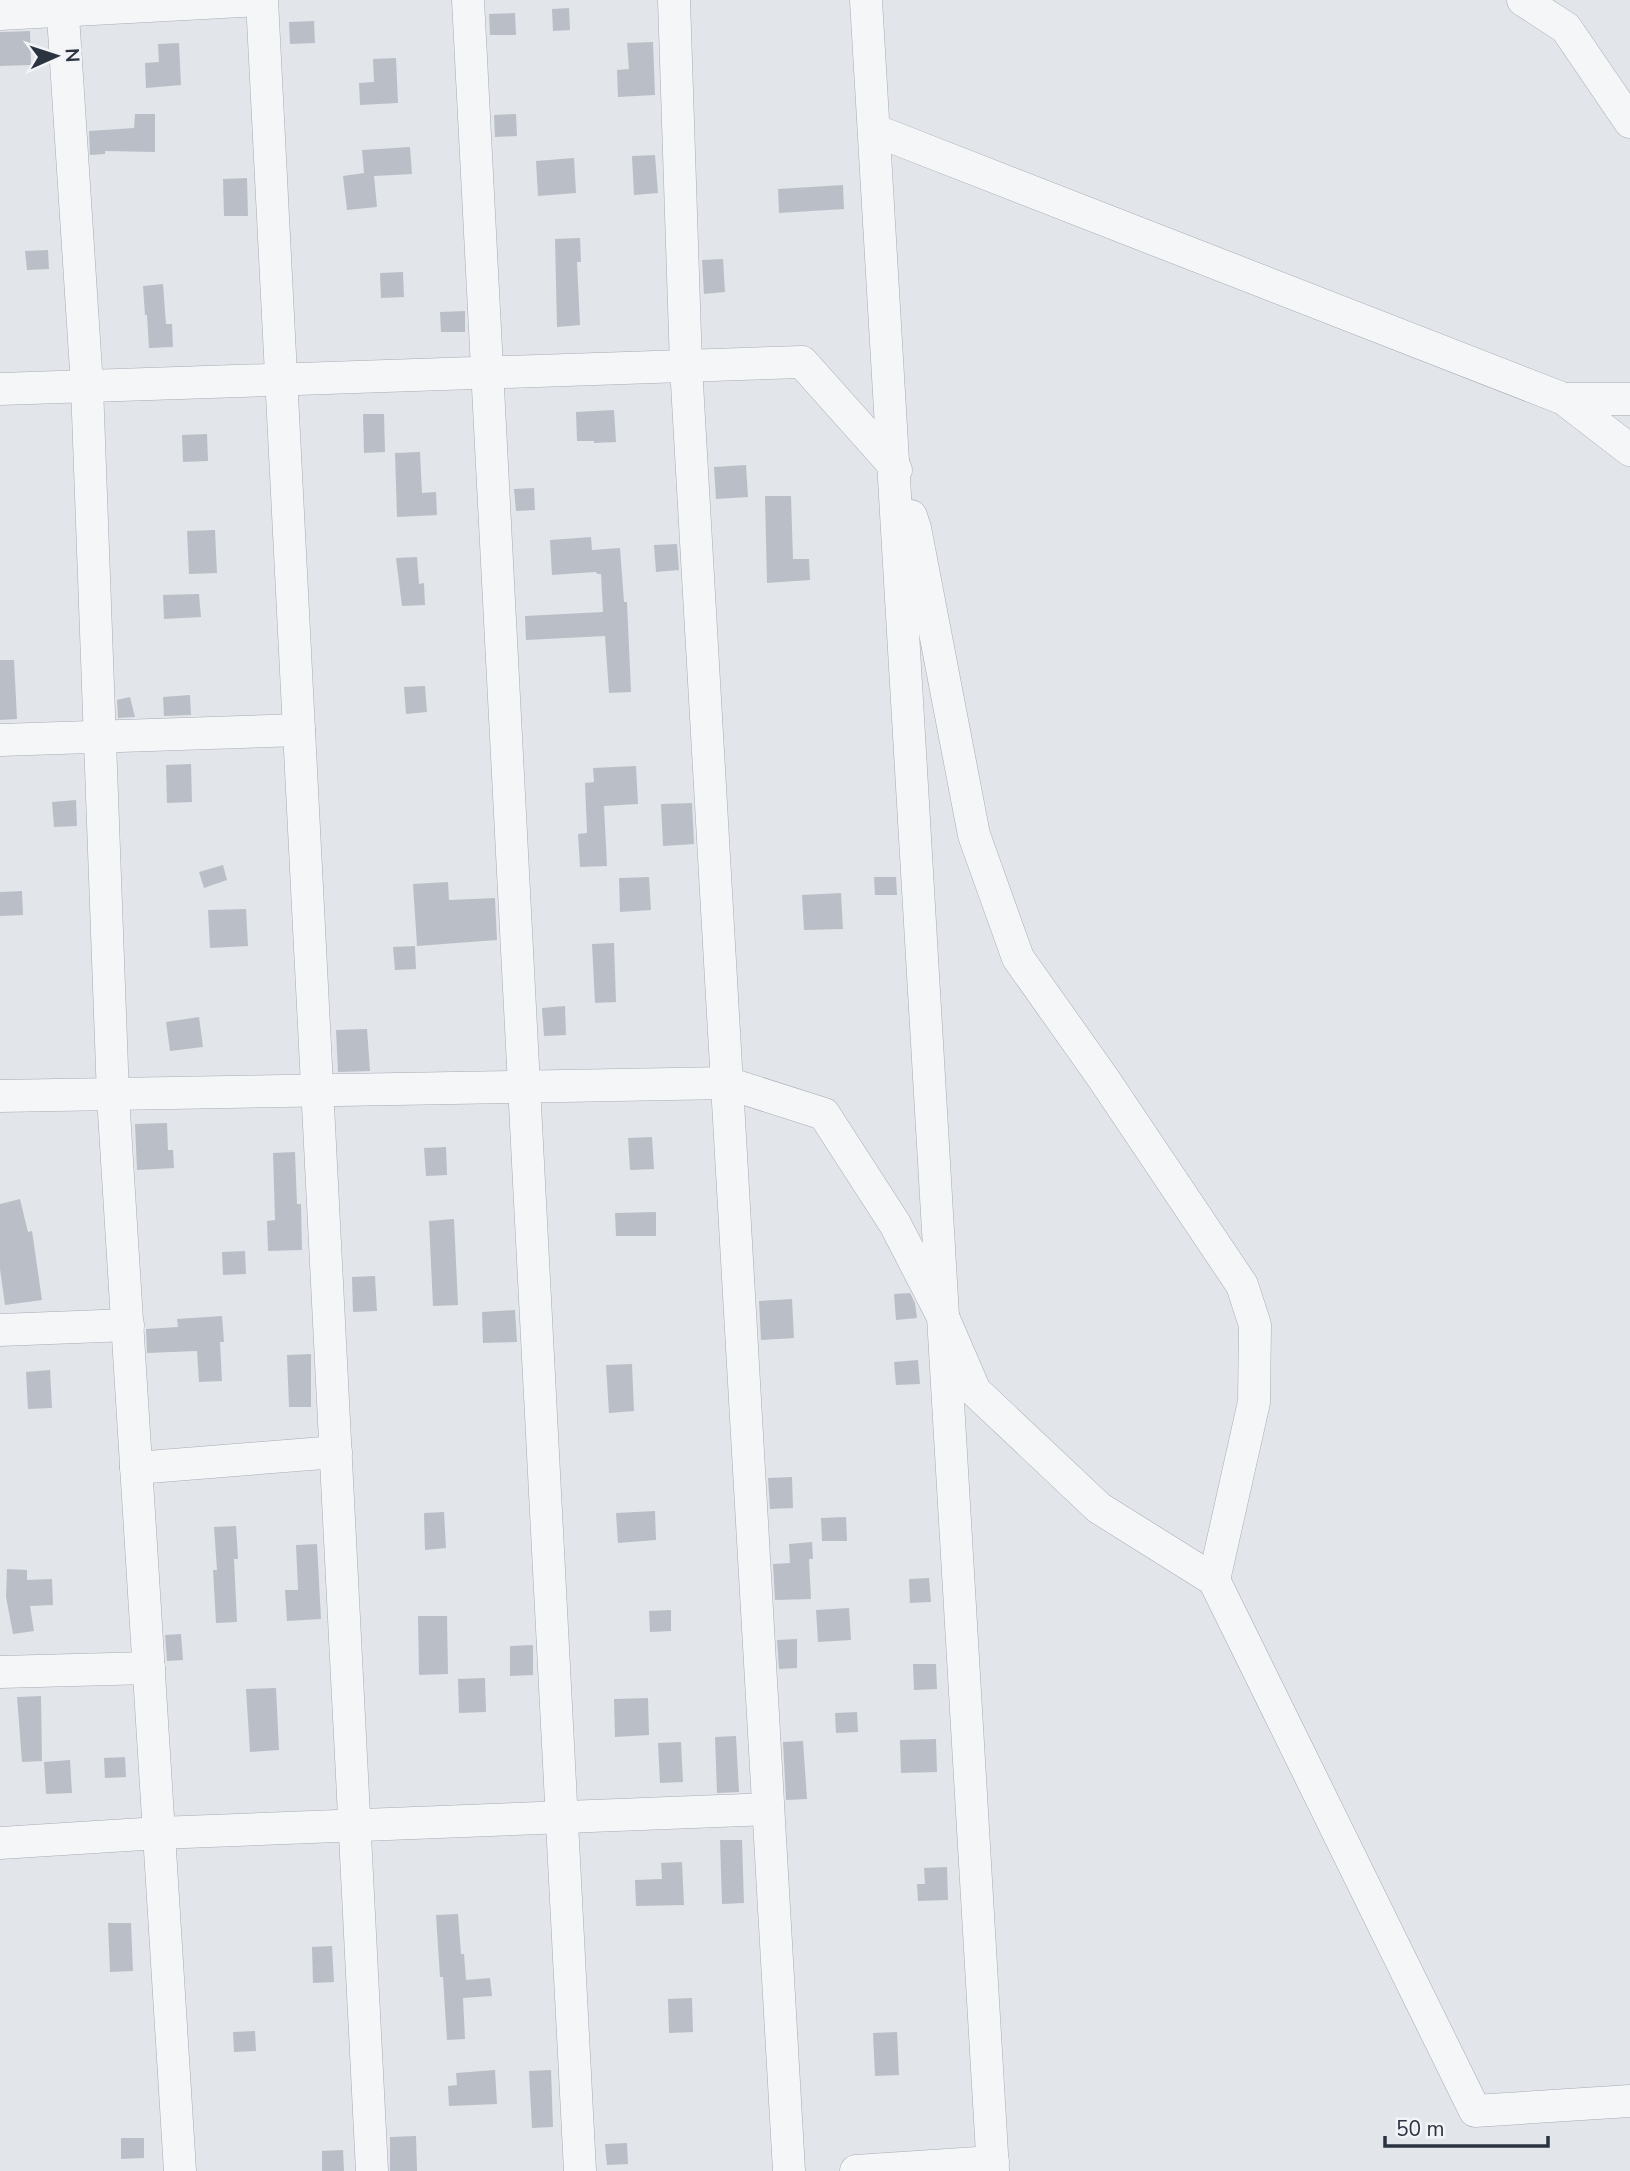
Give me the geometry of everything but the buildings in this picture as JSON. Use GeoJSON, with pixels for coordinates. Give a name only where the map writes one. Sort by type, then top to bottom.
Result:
{"type":"FeatureCollection","features":[{"type":"Feature","properties":{"kind":"street"},"geometry":{"type":"LineString","coordinates":[[0,14],[62,5],[260,0],[282,379],[372,2171]]}},
{"type":"Feature","properties":{"kind":"street"},"geometry":{"type":"LineString","coordinates":[[468,0],[580,2171]]}},
{"type":"Feature","properties":{"kind":"street"},"geometry":{"type":"LineString","coordinates":[[674,0],[686,366],[789,2171]]}},
{"type":"Feature","properties":{"kind":"street"},"geometry":{"type":"LineString","coordinates":[[856,2171],[993,2166],[866,0]]}},
{"type":"Feature","properties":{"kind":"street"},"geometry":{"type":"LineString","coordinates":[[1523,0],[1566,28],[1630,122]]}},
{"type":"Feature","properties":{"kind":"street"},"geometry":{"type":"LineString","coordinates":[[62,5],[87,386],[113,1096],[180,2171]]}},
{"type":"Feature","properties":{"kind":"street"},"geometry":{"type":"LineString","coordinates":[[874,130],[1564,400],[1630,450]]}},
{"type":"Feature","properties":{"kind":"street"},"geometry":{"type":"LineString","coordinates":[[0,389],[802,362],[893,464],[915,528],[974,835],[1018,958],[1103,1078],[1242,1285],[1255,1325],[1254,1402],[1214,1580]]}},
{"type":"Feature","properties":{"kind":"street"},"geometry":{"type":"LineString","coordinates":[[1564,400],[1630,399]]}},
{"type":"Feature","properties":{"kind":"street"},"geometry":{"type":"LineString","coordinates":[[0,740],[299,730]]}},
{"type":"Feature","properties":{"kind":"street"},"geometry":{"type":"LineString","coordinates":[[0,1097],[727,1083],[824,1114],[895,1224],[944,1319],[975,1391],[1100,1508],[1214,1580],[1475,2111],[1630,2101]]}},
{"type":"Feature","properties":{"kind":"street"},"geometry":{"type":"LineString","coordinates":[[0,1330],[128,1325]]}},
{"type":"Feature","properties":{"kind":"street"},"geometry":{"type":"LineString","coordinates":[[136,1468],[336,1452]]}},
{"type":"Feature","properties":{"kind":"street"},"geometry":{"type":"LineString","coordinates":[[0,1672],[149,1668]]}},
{"type":"Feature","properties":{"kind":"street"},"geometry":{"type":"LineString","coordinates":[[0,1843],[159,1833],[768,1809]]}}]}
